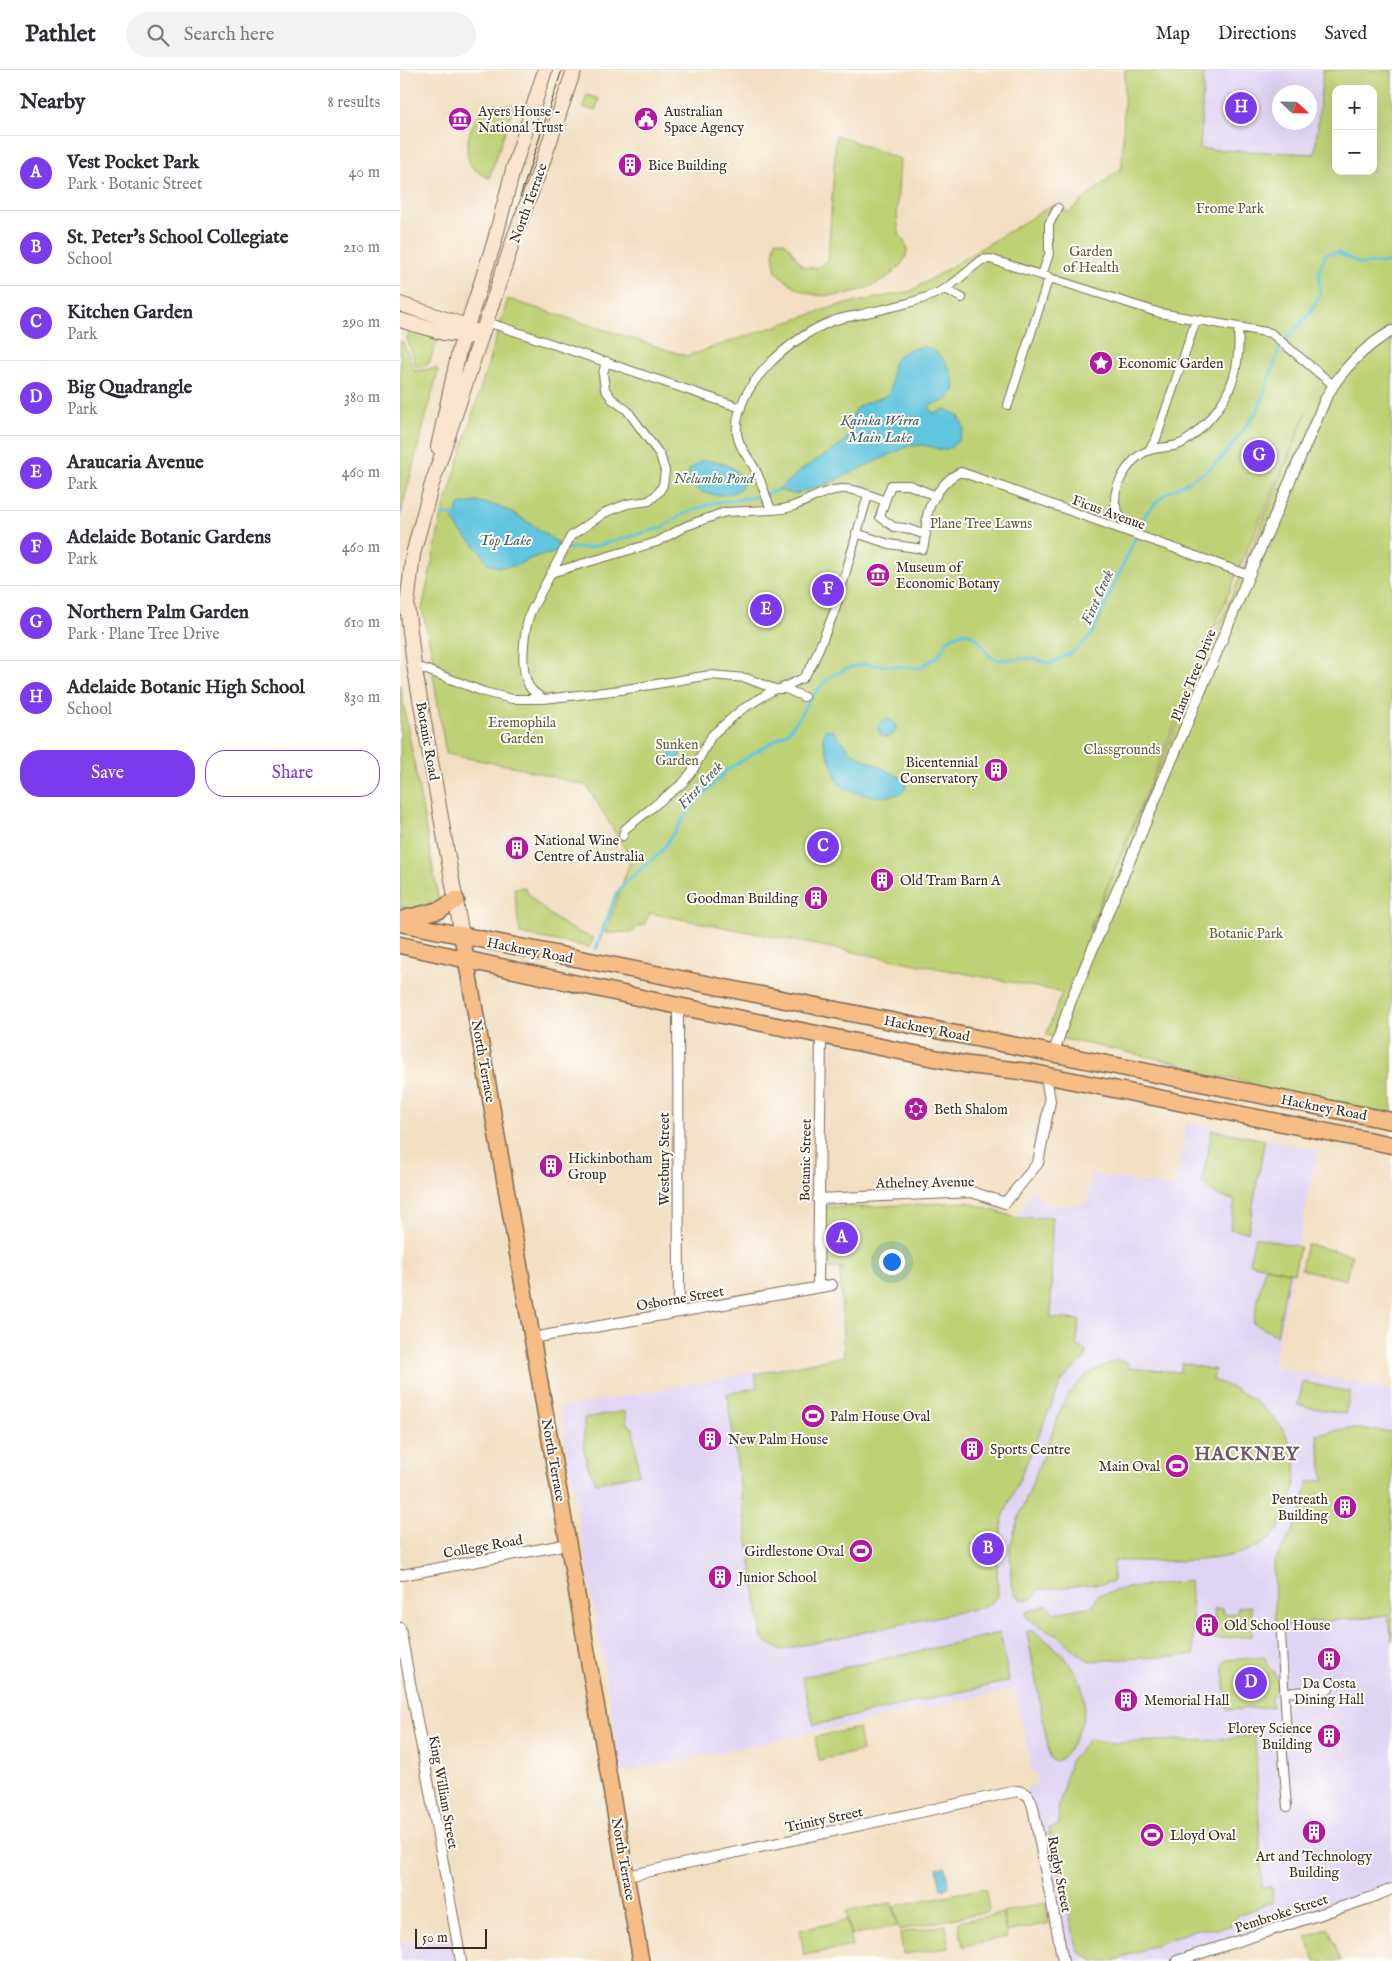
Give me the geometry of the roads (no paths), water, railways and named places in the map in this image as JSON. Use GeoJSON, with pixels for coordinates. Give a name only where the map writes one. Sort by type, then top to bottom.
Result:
{"type":"FeatureCollection","features":[{"type":"Feature","properties":{"kind":"highway"},"geometry":{"type":"LineString","coordinates":[[400,922],[440,910],[456,900]]}},
{"type":"Feature","properties":{"kind":"highway","name":"Hackney Road"},"geometry":{"type":"LineString","coordinates":[[400,922],[635,971],[1054,1052],[1392,1121]]}},
{"type":"Feature","properties":{"kind":"highway","name":"Hackney Road"},"geometry":{"type":"LineString","coordinates":[[400,945],[678,1006],[969,1065],[1046,1076],[1205,1106],[1392,1145]]}},
{"type":"Feature","properties":{"kind":"highway"},"geometry":{"type":"LineString","coordinates":[[635,971],[637,979],[651,999]]}},
{"type":"Feature","properties":{"kind":"highway"},"geometry":{"type":"LineString","coordinates":[[1054,1052],[1053,1058],[1058,1064],[1179,1090],[1205,1106]]}},
{"type":"Feature","properties":{"kind":"main road","name":"North Terrace"},"geometry":{"type":"LineString","coordinates":[[465,331],[494,243],[513,170],[545,70]]}},
{"type":"Feature","properties":{"kind":"main road","name":"North Terrace"},"geometry":{"type":"LineString","coordinates":[[482,336],[574,70]]}},
{"type":"Feature","properties":{"kind":"main road"},"geometry":{"type":"LineString","coordinates":[[400,304],[465,331],[482,336]]}},
{"type":"Feature","properties":{"kind":"main road"},"geometry":{"type":"LineString","coordinates":[[400,320],[465,331]]}},
{"type":"Feature","properties":{"kind":"main road","name":"Botanic Road"},"geometry":{"type":"LineString","coordinates":[[431,487],[442,419],[465,331]]}},
{"type":"Feature","properties":{"kind":"main road","name":"Botanic Road"},"geometry":{"type":"LineString","coordinates":[[462,936],[414,665],[407,605],[413,554],[431,487],[482,336]]}},
{"type":"Feature","properties":{"kind":"main road","name":"North Terrace"},"geometry":{"type":"LineString","coordinates":[[462,936],[641,1961]]}},
{"type":"Feature","properties":{"kind":"street"},"geometry":{"type":"LineString","coordinates":[[1008,405],[1046,276],[1049,254],[1049,224],[1058,208]]}},
{"type":"Feature","properties":{"kind":"street"},"geometry":{"type":"LineString","coordinates":[[771,510],[757,472],[739,442],[735,406],[761,373],[790,347],[813,330],[834,320],[915,301],[945,289],[982,260],[990,259],[1160,313],[1270,333],[1333,385]]}},
{"type":"Feature","properties":{"kind":"street"},"geometry":{"type":"LineString","coordinates":[[945,289],[962,298]]}},
{"type":"Feature","properties":{"kind":"street"},"geometry":{"type":"LineString","coordinates":[[1130,533],[1117,511],[1115,496],[1131,463],[1149,450],[1156,439],[1196,320]]}},
{"type":"Feature","properties":{"kind":"street"},"geometry":{"type":"LineString","coordinates":[[487,322],[735,406]]}},
{"type":"Feature","properties":{"kind":"street"},"geometry":{"type":"LineString","coordinates":[[1149,450],[1172,446],[1187,440],[1203,426],[1222,403],[1237,370],[1238,327]]}},
{"type":"Feature","properties":{"kind":"street","name":"Plane Tree Drive"},"geometry":{"type":"LineString","coordinates":[[1054,1052],[1070,1004],[1249,575],[1333,385],[1362,354],[1392,330]]}},
{"type":"Feature","properties":{"kind":"street"},"geometry":{"type":"LineString","coordinates":[[517,699],[524,687],[524,644],[528,618],[554,572],[571,536],[600,514],[622,506],[652,499],[659,492],[664,480],[664,466],[656,448],[627,410],[612,399],[605,389],[603,374],[606,361]]}},
{"type":"Feature","properties":{"kind":"street","name":"Ficus Avenue"},"geometry":{"type":"LineString","coordinates":[[936,496],[948,482],[961,472],[1249,575]]}},
{"type":"Feature","properties":{"kind":"street"},"geometry":{"type":"LineString","coordinates":[[856,533],[889,544],[923,549],[926,535],[928,511],[936,496],[909,485],[891,485],[880,517],[884,518],[889,525],[926,535]]}},
{"type":"Feature","properties":{"kind":"street"},"geometry":{"type":"LineString","coordinates":[[554,572],[657,542],[686,526],[725,512],[789,509],[820,494],[837,489],[852,490],[886,502]]}},
{"type":"Feature","properties":{"kind":"street"},"geometry":{"type":"LineString","coordinates":[[623,836],[625,828],[668,797],[687,778],[716,730],[750,703],[803,678],[812,665],[838,602],[868,495]]}},
{"type":"Feature","properties":{"kind":"street"},"geometry":{"type":"LineString","coordinates":[[414,665],[486,693],[517,699],[621,690],[710,675],[746,678],[804,697]]}},
{"type":"Feature","properties":{"kind":"street"},"geometry":{"type":"LineString","coordinates":[[525,673],[530,688],[544,698]]}},
{"type":"Feature","properties":{"kind":"street","name":"Westbury Street"},"geometry":{"type":"LineString","coordinates":[[678,1006],[679,1312]]}},
{"type":"Feature","properties":{"kind":"street","name":"Botanic Street"},"geometry":{"type":"LineString","coordinates":[[818,1287],[821,1034]]}},
{"type":"Feature","properties":{"kind":"street","name":"Athelney Avenue"},"geometry":{"type":"LineString","coordinates":[[1046,1076],[1050,1101]]}},
{"type":"Feature","properties":{"kind":"street","name":"Athelney Avenue"},"geometry":{"type":"LineString","coordinates":[[818,1199],[972,1192],[1004,1203],[1038,1163],[1050,1101],[1059,1086],[1066,1080]]}},
{"type":"Feature","properties":{"kind":"street","name":"Osborne Street"},"geometry":{"type":"LineString","coordinates":[[532,1338],[832,1285]]}},
{"type":"Feature","properties":{"kind":"street","name":"College Road"},"geometry":{"type":"LineString","coordinates":[[401,1575],[568,1544]]}},
{"type":"Feature","properties":{"kind":"street","name":"King William Street"},"geometry":{"type":"LineString","coordinates":[[400,1628],[461,1961]]}},
{"type":"Feature","properties":{"kind":"street"},"geometry":{"type":"LineString","coordinates":[[1280,1633],[1287,1737],[1282,1742],[1287,1807]]}},
{"type":"Feature","properties":{"kind":"street"},"geometry":{"type":"LineString","coordinates":[[1284,1692],[1329,1690]]}},
{"type":"Feature","properties":{"kind":"street","name":"Trinity Street"},"geometry":{"type":"LineString","coordinates":[[627,1876],[1017,1791],[1027,1794]]}},
{"type":"Feature","properties":{"kind":"street","name":"Rugby Street"},"geometry":{"type":"LineString","coordinates":[[1027,1794],[1033,1807],[1063,1961]]}},
{"type":"Feature","properties":{"kind":"street","name":"Pembroke Street"},"geometry":{"type":"LineString","coordinates":[[1177,1961],[1370,1898],[1392,1889]]}},
{"type":"Feature","properties":{"kind":"water","name":"Kainka Wirra Main Lake"},"geometry":{"type":"Polygon","coordinates":[[[925,347],[937,353],[946,362],[955,387],[949,398],[940,403],[931,404],[929,410],[935,413],[945,409],[959,416],[964,429],[958,441],[950,448],[943,450],[924,445],[909,446],[824,485],[794,494],[777,490],[803,469],[844,442],[850,434],[854,411],[865,403],[881,398],[889,393],[893,364],[896,359],[904,352],[925,347]]]}},
{"type":"Feature","properties":{"kind":"water","name":"Nelumbo Pond"},"geometry":{"type":"Polygon","coordinates":[[[701,461],[720,462],[731,467],[740,475],[743,481],[741,488],[734,492],[716,495],[699,491],[689,479],[689,470],[701,461]]]}},
{"type":"Feature","properties":{"kind":"water","name":"Top Lake"},"geometry":{"type":"Polygon","coordinates":[[[476,502],[498,506],[529,523],[557,542],[558,545],[555,553],[537,556],[515,566],[497,567],[487,563],[481,552],[453,521],[459,505],[476,502]]]}},
{"type":"Feature","properties":{"kind":"water"},"geometry":{"type":"Polygon","coordinates":[[[887,719],[893,722],[896,728],[893,734],[887,737],[881,734],[878,728],[881,722],[887,719]]]}},
{"type":"Feature","properties":{"kind":"water"},"geometry":{"type":"Polygon","coordinates":[[[826,729],[833,731],[852,753],[904,779],[906,787],[902,793],[886,796],[869,796],[852,791],[838,783],[823,741],[826,729]]]}},
{"type":"Feature","properties":{"kind":"water"},"geometry":{"type":"Polygon","coordinates":[[[674,750],[680,753],[680,756],[670,766],[667,765],[664,759],[674,750]]]}},
{"type":"Feature","properties":{"kind":"water"},"geometry":{"type":"Polygon","coordinates":[[[945,1867],[949,1887],[941,1889],[937,1868],[945,1867]]]}},
{"type":"Feature","properties":{"kind":"waterway","name":"First Creek"},"geometry":{"type":"LineString","coordinates":[[596,949],[616,894],[627,881],[661,852],[691,807],[727,770],[788,732],[809,700],[827,679],[845,669],[863,664],[920,668],[938,656],[950,638],[965,632],[978,639],[989,656],[998,660],[1033,658],[1050,664],[1074,651],[1091,636],[1147,512],[1164,495],[1205,472],[1222,458],[1258,410],[1281,345],[1308,316],[1320,295],[1319,271],[1326,254],[1337,252],[1360,264],[1392,262]]}},
{"type":"Feature","properties":{"kind":"waterway"},"geometry":{"type":"LineString","coordinates":[[553,548],[589,548],[661,528],[683,514],[713,503],[761,496],[777,490]]}},
{"type":"Feature","properties":{"kind":"waterway"},"geometry":{"type":"LineString","coordinates":[[442,515],[459,515]]}},
{"type":"Feature","properties":{"kind":"tram line"},"geometry":{"type":"LineString","coordinates":[[520,197],[562,70]]}},
{"type":"Feature","properties":{"kind":"place","name":"Adelaide Botanic High School"},"geometry":{"type":"Point","coordinates":[1241,108]}},
{"type":"Feature","properties":{"kind":"place","name":"Ayers House - National Trust"},"geometry":{"type":"Point","coordinates":[460,119]}},
{"type":"Feature","properties":{"kind":"place","name":"Australian Space Agency"},"geometry":{"type":"Point","coordinates":[646,119]}},
{"type":"Feature","properties":{"kind":"place","name":"Bice Building"},"geometry":{"type":"Point","coordinates":[630,165]}},
{"type":"Feature","properties":{"kind":"place","name":"Economic Garden"},"geometry":{"type":"Point","coordinates":[1101,363]}},
{"type":"Feature","properties":{"kind":"place","name":"Northern Palm Garden"},"geometry":{"type":"Point","coordinates":[1259,456]}},
{"type":"Feature","properties":{"kind":"place","name":"Museum of Economic Botany"},"geometry":{"type":"Point","coordinates":[878,575]}},
{"type":"Feature","properties":{"kind":"place","name":"Adelaide Botanic Gardens"},"geometry":{"type":"Point","coordinates":[828,590]}},
{"type":"Feature","properties":{"kind":"place","name":"Araucaria Avenue"},"geometry":{"type":"Point","coordinates":[766,610]}},
{"type":"Feature","properties":{"kind":"place","name":"Bicentennial Conservatory"},"geometry":{"type":"Point","coordinates":[996,770]}},
{"type":"Feature","properties":{"kind":"place","name":"Kitchen Garden"},"geometry":{"type":"Point","coordinates":[823,847]}},
{"type":"Feature","properties":{"kind":"place","name":"National Wine Centre of Australia"},"geometry":{"type":"Point","coordinates":[517,848]}},
{"type":"Feature","properties":{"kind":"place","name":"Old Tram Barn A"},"geometry":{"type":"Point","coordinates":[882,880]}},
{"type":"Feature","properties":{"kind":"place","name":"Goodman Building"},"geometry":{"type":"Point","coordinates":[816,898]}},
{"type":"Feature","properties":{"kind":"place","name":"Beth Shalom"},"geometry":{"type":"Point","coordinates":[916,1109]}},
{"type":"Feature","properties":{"kind":"place","name":"Hickinbotham Group"},"geometry":{"type":"Point","coordinates":[551,1166]}},
{"type":"Feature","properties":{"kind":"place","name":"Vest Pocket Park"},"geometry":{"type":"Point","coordinates":[842,1238]}},
{"type":"Feature","properties":{"kind":"place","name":"Palm House Oval"},"geometry":{"type":"Point","coordinates":[813,1416]}},
{"type":"Feature","properties":{"kind":"place","name":"New Palm House"},"geometry":{"type":"Point","coordinates":[710,1439]}},
{"type":"Feature","properties":{"kind":"place","name":"Sports Centre"},"geometry":{"type":"Point","coordinates":[972,1449]}},
{"type":"Feature","properties":{"kind":"place","name":"Main Oval"},"geometry":{"type":"Point","coordinates":[1177,1466]}},
{"type":"Feature","properties":{"kind":"place","name":"Pentreath Building"},"geometry":{"type":"Point","coordinates":[1345,1507]}},
{"type":"Feature","properties":{"kind":"place","name":"St. Peter's School Collegiate"},"geometry":{"type":"Point","coordinates":[988,1549]}},
{"type":"Feature","properties":{"kind":"place","name":"Girdlestone Oval"},"geometry":{"type":"Point","coordinates":[861,1551]}},
{"type":"Feature","properties":{"kind":"place","name":"Junior School"},"geometry":{"type":"Point","coordinates":[720,1577]}},
{"type":"Feature","properties":{"kind":"place","name":"Old School House"},"geometry":{"type":"Point","coordinates":[1207,1625]}},
{"type":"Feature","properties":{"kind":"place","name":"Da Costa Dining Hall"},"geometry":{"type":"Point","coordinates":[1329,1659]}},
{"type":"Feature","properties":{"kind":"place","name":"Big Quadrangle"},"geometry":{"type":"Point","coordinates":[1251,1683]}},
{"type":"Feature","properties":{"kind":"place","name":"Memorial Hall"},"geometry":{"type":"Point","coordinates":[1126,1700]}},
{"type":"Feature","properties":{"kind":"place","name":"Florey Science Building"},"geometry":{"type":"Point","coordinates":[1329,1736]}},
{"type":"Feature","properties":{"kind":"place","name":"Art and Technology Building"},"geometry":{"type":"Point","coordinates":[1314,1832]}},
{"type":"Feature","properties":{"kind":"place","name":"Lloyd Oval"},"geometry":{"type":"Point","coordinates":[1152,1835]}},
{"type":"Feature","properties":{"kind":"district","name":"HACKNEY"},"geometry":{"type":"Point","coordinates":[1247,1453]}},
{"type":"Feature","properties":{"kind":"park label","name":"Frome Park"},"geometry":{"type":"Point","coordinates":[1230,208]}},
{"type":"Feature","properties":{"kind":"park label","name":"Garden of Health"},"geometry":{"type":"Point","coordinates":[1091,260]}},
{"type":"Feature","properties":{"kind":"park label","name":"Plane Tree Lawns"},"geometry":{"type":"Point","coordinates":[981,523]}},
{"type":"Feature","properties":{"kind":"park label","name":"Eremophila Garden"},"geometry":{"type":"Point","coordinates":[522,730]}},
{"type":"Feature","properties":{"kind":"park label","name":"Classgrounds"},"geometry":{"type":"Point","coordinates":[1122,749]}},
{"type":"Feature","properties":{"kind":"park label","name":"Sunken Garden"},"geometry":{"type":"Point","coordinates":[677,752]}},
{"type":"Feature","properties":{"kind":"park label","name":"Botanic Park"},"geometry":{"type":"Point","coordinates":[1246,933]}}]}
